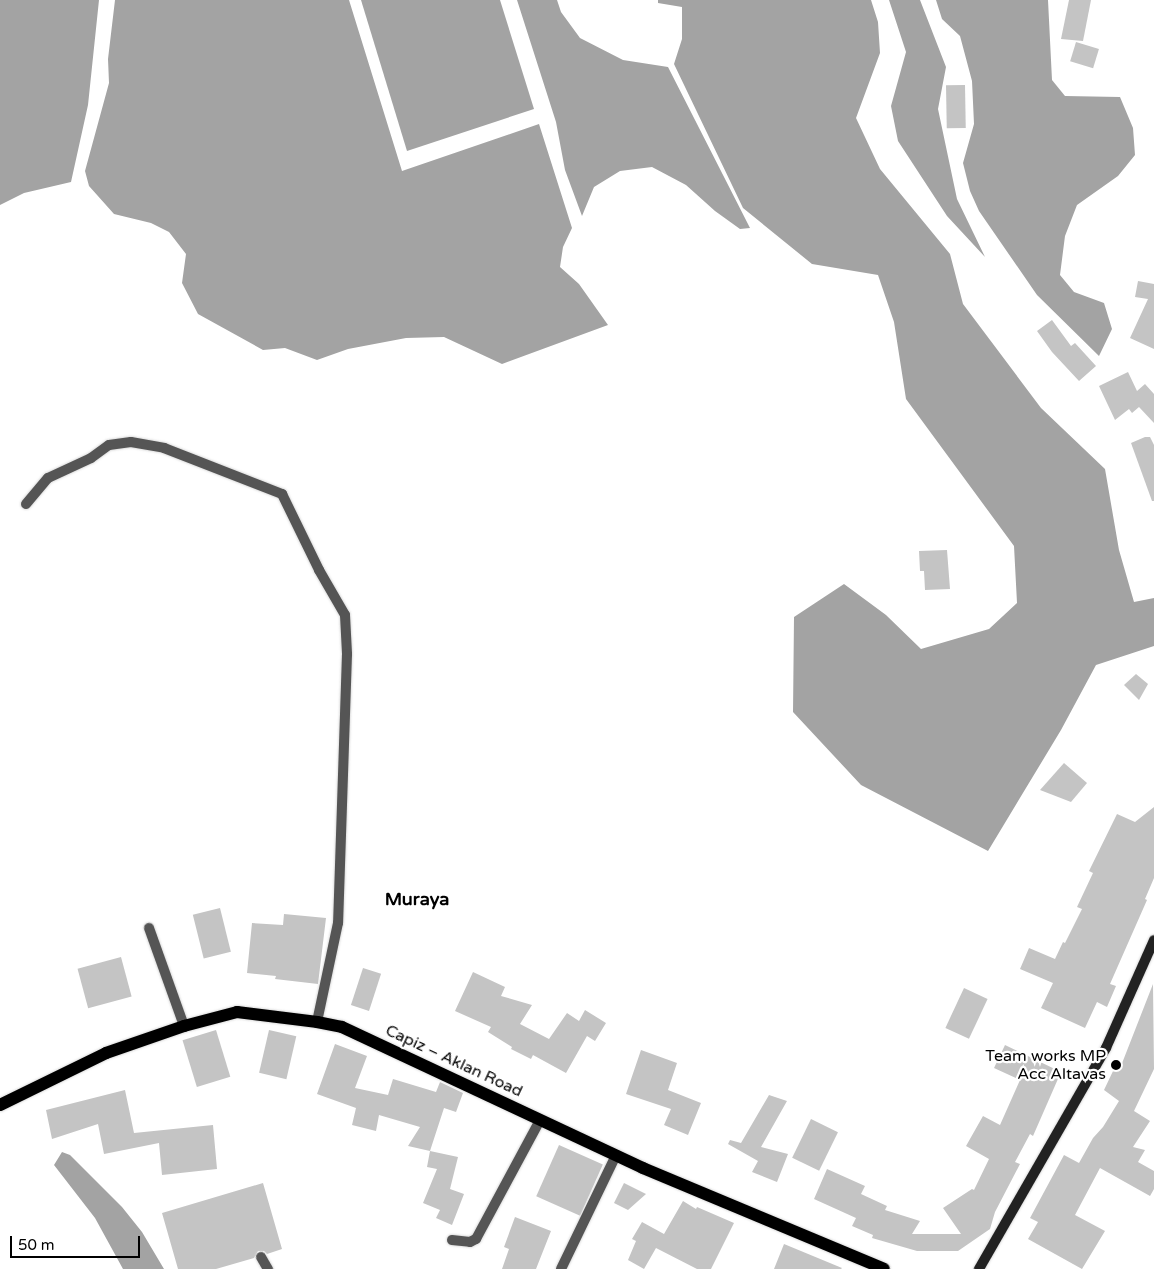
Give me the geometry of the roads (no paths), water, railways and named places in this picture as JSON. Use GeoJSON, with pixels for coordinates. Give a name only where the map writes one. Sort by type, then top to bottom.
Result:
{"type":"FeatureCollection","features":[{"type":"Feature","properties":{"kind":"main road"},"geometry":{"type":"LineString","coordinates":[[979,1269],[1106,1048],[1154,940]]}},
{"type":"Feature","properties":{"kind":"main road","name":"Capiz – Aklan Road"},"geometry":{"type":"LineString","coordinates":[[0,1105],[106,1053],[184,1026],[237,1012],[342,1026],[616,1155],[884,1269]]}},
{"type":"Feature","properties":{"kind":"street"},"geometry":{"type":"LineString","coordinates":[[26,504],[48,478],[91,458],[109,445],[131,442],[164,448],[282,494],[319,570],[346,615],[347,654],[338,923],[317,1022]]}},
{"type":"Feature","properties":{"kind":"street"},"geometry":{"type":"LineString","coordinates":[[149,928],[184,1026]]}},
{"type":"Feature","properties":{"kind":"street"},"geometry":{"type":"LineString","coordinates":[[452,1240],[470,1242],[476,1239],[540,1120]]}},
{"type":"Feature","properties":{"kind":"street"},"geometry":{"type":"LineString","coordinates":[[562,1269],[616,1155]]}},
{"type":"Feature","properties":{"kind":"street"},"geometry":{"type":"LineString","coordinates":[[261,1257],[268,1269]]}},
{"type":"Feature","properties":{"kind":"place","name":"Team works MP Acc Altavas"},"geometry":{"type":"Point","coordinates":[1116,1065]}},
{"type":"Feature","properties":{"kind":"district","name":"Muraya"},"geometry":{"type":"Point","coordinates":[417,899]}}]}
